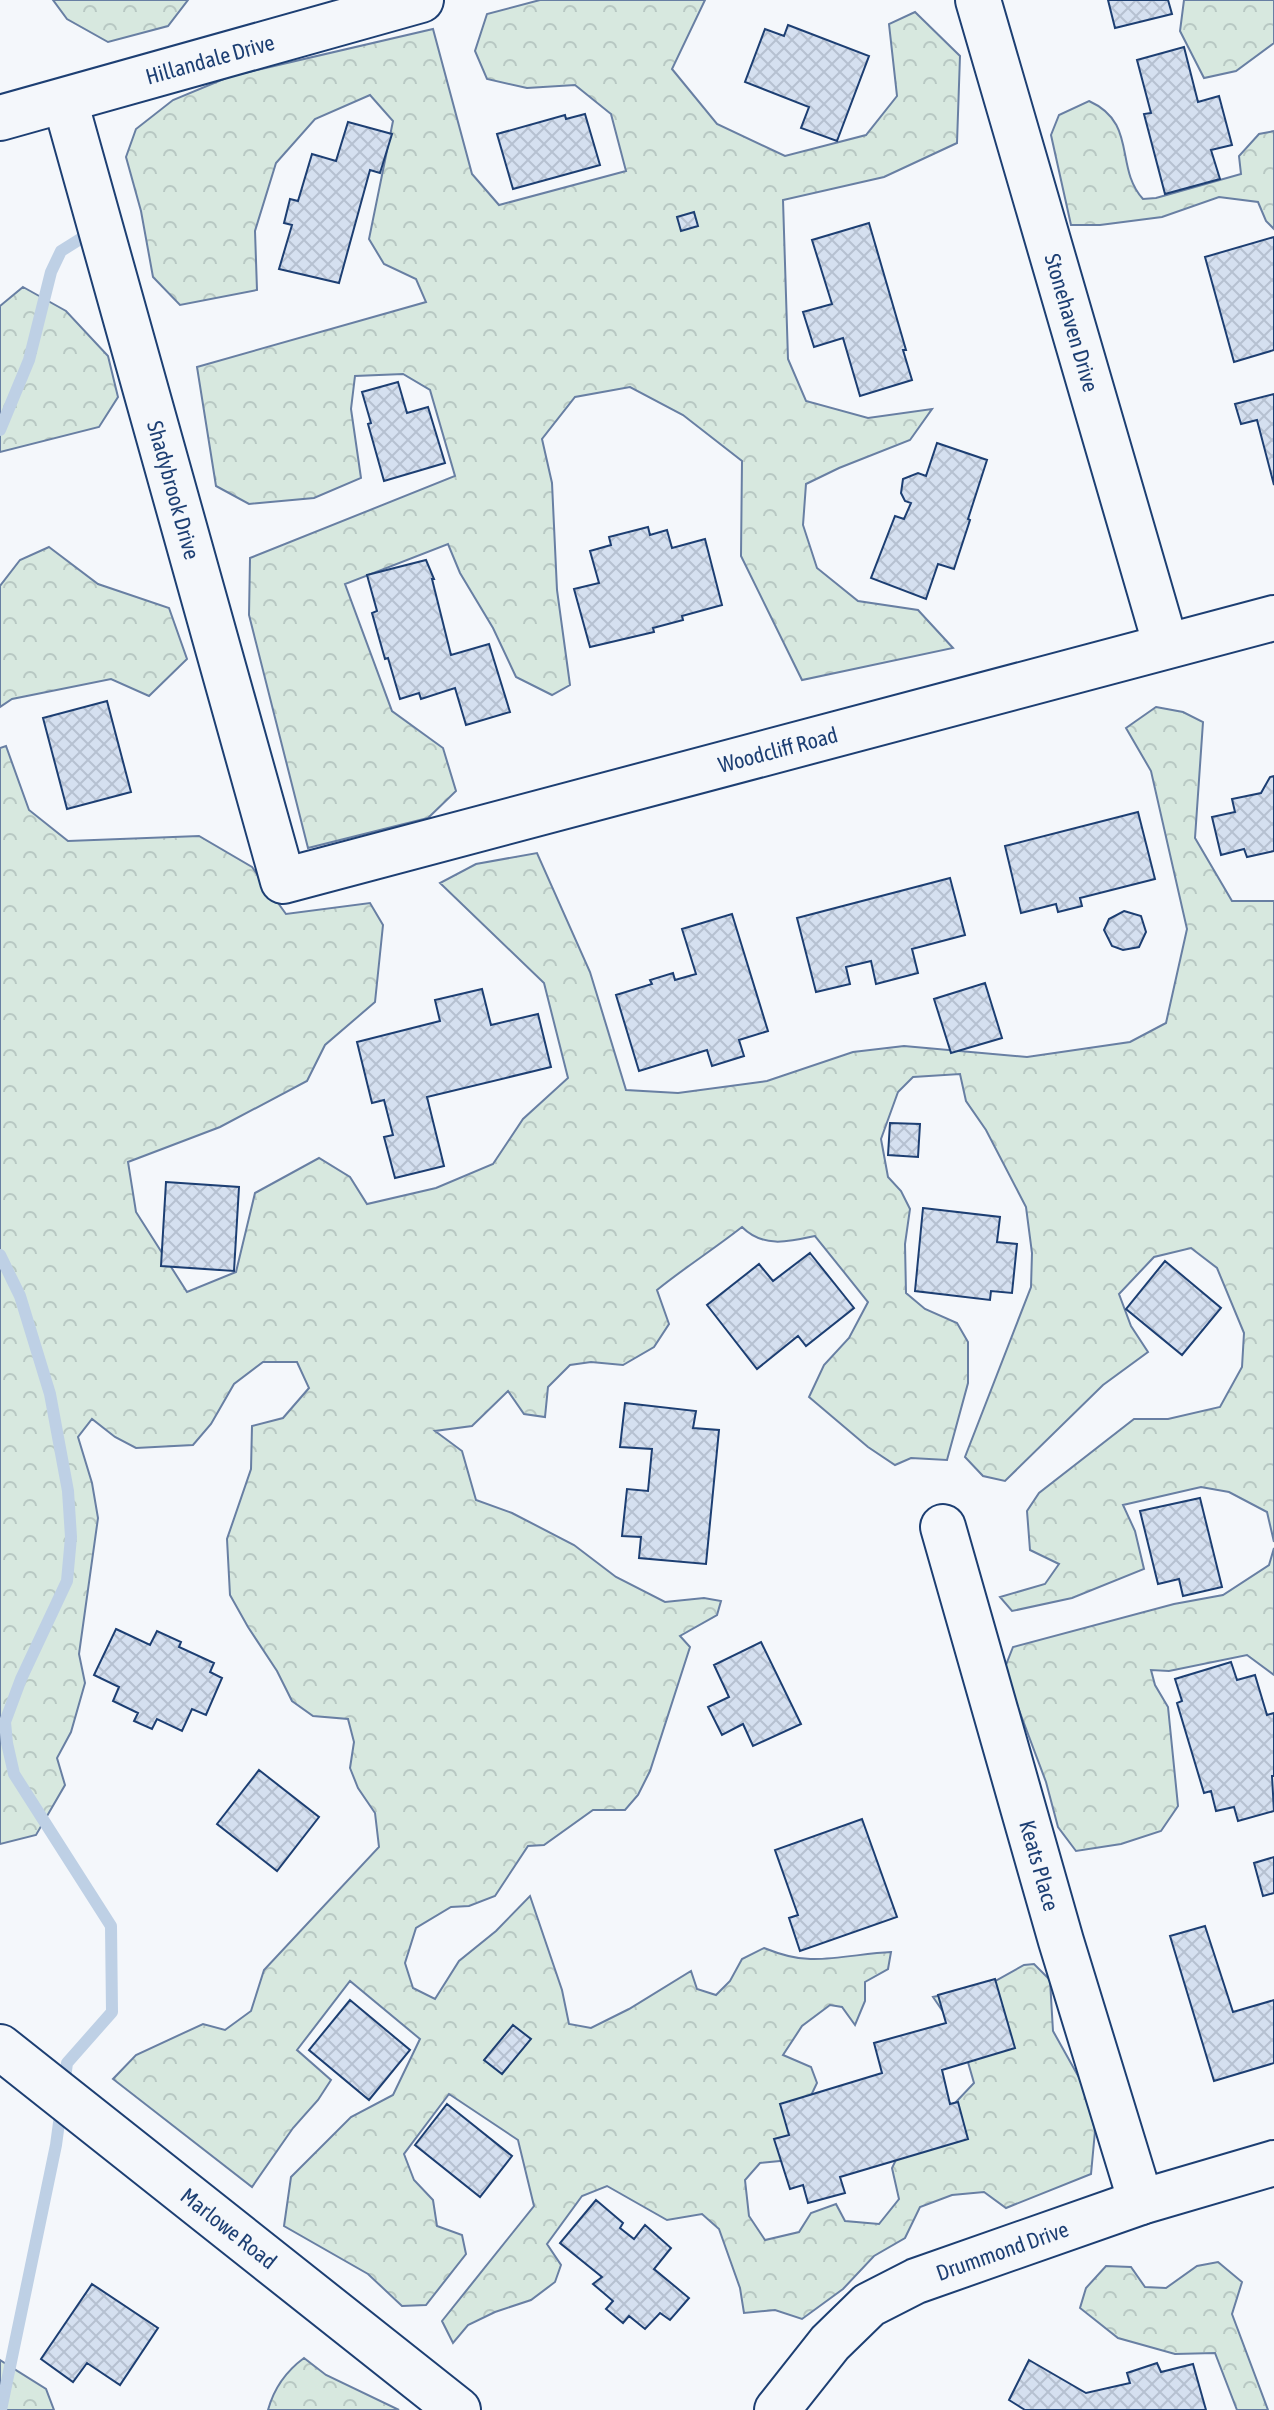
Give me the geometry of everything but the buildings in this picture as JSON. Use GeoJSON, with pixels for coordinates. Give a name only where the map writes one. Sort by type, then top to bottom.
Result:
{"type":"FeatureCollection","features":[{"type":"Feature","properties":{"kind":"street","name":"Hillandale Drive"},"geometry":{"type":"LineString","coordinates":[[0,118],[421,0]]}},
{"type":"Feature","properties":{"kind":"street","name":"Stonehaven Drive"},"geometry":{"type":"LineString","coordinates":[[978,0],[1166,646]]}},
{"type":"Feature","properties":{"kind":"street","name":"Shadybrook Drive"},"geometry":{"type":"LineString","coordinates":[[65,101],[283,881]]}},
{"type":"Feature","properties":{"kind":"street","name":"Woodcliff Road"},"geometry":{"type":"LineString","coordinates":[[283,881],[1274,618]]}},
{"type":"Feature","properties":{"kind":"street","name":"Keats Place"},"geometry":{"type":"LineString","coordinates":[[943,1527],[1061,1941],[1141,2202]]}},
{"type":"Feature","properties":{"kind":"street","name":"Marlowe Road"},"geometry":{"type":"LineString","coordinates":[[0,2047],[458,2410]]}},
{"type":"Feature","properties":{"kind":"street","name":"Drummond Drive"},"geometry":{"type":"LineString","coordinates":[[777,2410],[830,2343],[869,2305],[916,2281],[1141,2202],[1274,2163]]}},
{"type":"Feature","properties":{"kind":"green space"},"geometry":{"type":"Polygon","coordinates":[[[53,0],[188,0],[168,26],[108,42],[67,19],[53,0]]]}},
{"type":"Feature","properties":{"kind":"green space"},"geometry":{"type":"Polygon","coordinates":[[[540,0],[705,0],[672,69],[717,124],[785,156],[866,135],[897,96],[889,24],[915,12],[960,56],[957,143],[884,177],[783,200],[788,359],[806,401],[868,418],[932,409],[910,440],[806,484],[803,525],[817,568],[858,601],[918,610],[953,648],[802,680],[741,556],[742,461],[683,415],[630,387],[575,397],[542,439],[552,483],[557,590],[570,685],[552,695],[516,677],[493,628],[460,573],[448,544],[345,584],[392,711],[443,748],[456,791],[428,818],[308,848],[249,615],[250,558],[455,476],[430,390],[403,374],[355,376],[351,409],[361,478],[314,498],[249,504],[216,486],[197,367],[426,302],[416,279],[384,264],[369,239],[393,121],[370,95],[315,119],[276,163],[255,231],[257,290],[180,305],[153,277],[141,211],[126,157],[136,129],[173,100],[231,76],[433,29],[472,174],[499,205],[626,171],[611,114],[575,85],[527,88],[487,79],[475,51],[487,14],[540,0]]]}},
{"type":"Feature","properties":{"kind":"green space"},"geometry":{"type":"Polygon","coordinates":[[[1184,0],[1274,0],[1274,43],[1236,71],[1204,78],[1180,31],[1184,0]]]}},
{"type":"Feature","properties":{"kind":"green space"},"geometry":{"type":"Polygon","coordinates":[[[1089,101],[1114,121],[1134,187],[1143,199],[1241,174],[1239,156],[1259,134],[1274,131],[1274,229],[1266,221],[1258,202],[1219,197],[1162,217],[1100,225],[1071,225],[1051,135],[1059,115],[1089,101]]]}},
{"type":"Feature","properties":{"kind":"green space"},"geometry":{"type":"Polygon","coordinates":[[[23,287],[66,311],[108,356],[118,397],[99,427],[0,452],[0,306],[23,287]]]}},
{"type":"Feature","properties":{"kind":"green space"},"geometry":{"type":"Polygon","coordinates":[[[49,547],[98,584],[169,608],[187,659],[149,696],[111,679],[12,699],[0,707],[0,586],[20,560],[49,547]]]}},
{"type":"Feature","properties":{"kind":"green space"},"geometry":{"type":"Polygon","coordinates":[[[1156,707],[1183,712],[1203,722],[1195,838],[1232,901],[1274,901],[1274,1542],[1267,1512],[1229,1492],[1201,1487],[1123,1505],[1135,1531],[1144,1569],[1072,1598],[1012,1611],[1000,1597],[1045,1584],[1059,1564],[1030,1550],[1027,1511],[1039,1493],[1134,1419],[1168,1419],[1220,1407],[1242,1367],[1244,1333],[1217,1268],[1191,1248],[1154,1257],[1119,1294],[1131,1326],[1148,1352],[1103,1385],[1005,1481],[983,1476],[965,1457],[1031,1287],[1032,1253],[1026,1207],[986,1130],[966,1101],[960,1074],[913,1077],[898,1092],[881,1139],[888,1177],[901,1191],[910,1209],[905,1244],[906,1293],[925,1309],[957,1323],[968,1342],[968,1383],[947,1460],[911,1458],[895,1465],[868,1447],[809,1397],[824,1365],[849,1338],[868,1302],[815,1236],[767,1241],[742,1227],[657,1290],[669,1324],[654,1347],[623,1365],[591,1362],[570,1365],[548,1387],[545,1417],[524,1414],[508,1391],[472,1426],[435,1431],[462,1451],[476,1500],[512,1513],[574,1545],[616,1577],[665,1602],[704,1598],[721,1601],[717,1615],[680,1636],[690,1647],[650,1771],[638,1795],[625,1810],[593,1810],[544,1845],[528,1846],[495,1896],[469,1906],[451,1907],[416,1928],[405,1963],[413,1988],[435,1999],[459,1961],[496,1931],[530,1896],[562,1990],[569,2024],[591,2028],[691,1971],[697,1989],[716,1995],[730,1981],[742,1959],[764,1948],[808,1959],[891,1952],[888,1969],[865,1982],[865,2001],[855,2025],[842,2007],[830,2005],[802,2026],[783,2055],[811,2067],[817,2083],[803,2112],[790,2160],[760,2163],[745,2180],[749,2216],[765,2240],[799,2232],[811,2213],[836,2204],[845,2221],[879,2224],[899,2199],[892,2168],[903,2145],[939,2120],[974,2083],[961,2038],[933,1997],[988,1985],[1024,1965],[1034,1964],[1050,1980],[1053,2031],[1086,2090],[1095,2131],[1091,2174],[1006,2208],[984,2192],[952,2195],[920,2207],[905,2238],[874,2256],[843,2289],[802,2319],[775,2310],[744,2313],[740,2288],[719,2229],[702,2214],[667,2220],[607,2186],[582,2196],[547,2244],[561,2265],[555,2282],[531,2300],[468,2325],[453,2343],[442,2321],[534,2206],[518,2140],[449,2094],[404,2154],[414,2180],[433,2200],[437,2226],[462,2235],[466,2254],[426,2305],[402,2306],[368,2274],[284,2226],[291,2177],[351,2117],[393,2095],[420,2039],[350,1981],[297,2050],[331,2080],[252,2187],[113,2079],[136,2055],[203,2024],[225,2030],[251,2011],[264,1970],[379,1847],[375,1813],[358,1788],[350,1768],[354,1742],[348,1719],[313,1716],[292,1701],[230,1595],[227,1539],[251,1469],[252,1426],[283,1418],[309,1388],[297,1362],[263,1362],[234,1384],[211,1424],[193,1445],[136,1448],[92,1419],[78,1437],[92,1483],[98,1518],[79,1654],[85,1683],[71,1732],[57,1758],[65,1785],[36,1835],[0,1844],[0,748],[6,746],[29,810],[68,841],[199,836],[252,867],[286,914],[370,903],[383,925],[375,1002],[325,1045],[307,1081],[220,1127],[128,1162],[136,1212],[187,1292],[236,1272],[255,1193],[319,1158],[350,1177],[367,1204],[436,1188],[493,1164],[523,1119],[568,1078],[544,983],[440,883],[476,864],[537,853],[590,972],[626,1090],[678,1093],[767,1081],[853,1052],[904,1046],[1027,1057],[1130,1042],[1166,1023],[1187,929],[1151,771],[1126,728],[1156,707]]]}},
{"type":"Feature","properties":{"kind":"green space"},"geometry":{"type":"Polygon","coordinates":[[[1274,1548],[1274,1675],[1247,1655],[1169,1671],[1151,1670],[1155,1685],[1168,1707],[1178,1806],[1161,1831],[1121,1844],[1076,1851],[1058,1827],[1046,1782],[1004,1670],[1013,1647],[1174,1604],[1223,1595],[1269,1565],[1274,1548]]]}},
{"type":"Feature","properties":{"kind":"green space"},"geometry":{"type":"Polygon","coordinates":[[[1218,2262],[1242,2282],[1232,2314],[1268,2410],[1237,2410],[1215,2353],[1175,2354],[1118,2338],[1080,2308],[1086,2288],[1106,2266],[1131,2267],[1145,2287],[1166,2288],[1197,2266],[1218,2262]]]}},
{"type":"Feature","properties":{"kind":"green space"},"geometry":{"type":"Polygon","coordinates":[[[304,2358],[326,2375],[399,2410],[268,2410],[281,2381],[304,2358]]]}},
{"type":"Feature","properties":{"kind":"green space"},"geometry":{"type":"Polygon","coordinates":[[[0,2360],[46,2389],[54,2410],[0,2410],[0,2360]]]}},
{"type":"Feature","properties":{"kind":"waterway"},"geometry":{"type":"LineString","coordinates":[[0,430],[29,360],[51,272],[61,251],[93,231]]}},
{"type":"Feature","properties":{"kind":"waterway"},"geometry":{"type":"LineString","coordinates":[[0,1255],[20,1296],[50,1394],[68,1491],[71,1537],[67,1581],[21,1679],[5,1722],[7,1743],[14,1774],[111,1926],[112,2012],[67,2063],[64,2086]]}},
{"type":"Feature","properties":{"kind":"waterway"},"geometry":{"type":"LineString","coordinates":[[1,2410],[61,2108]]}}]}
